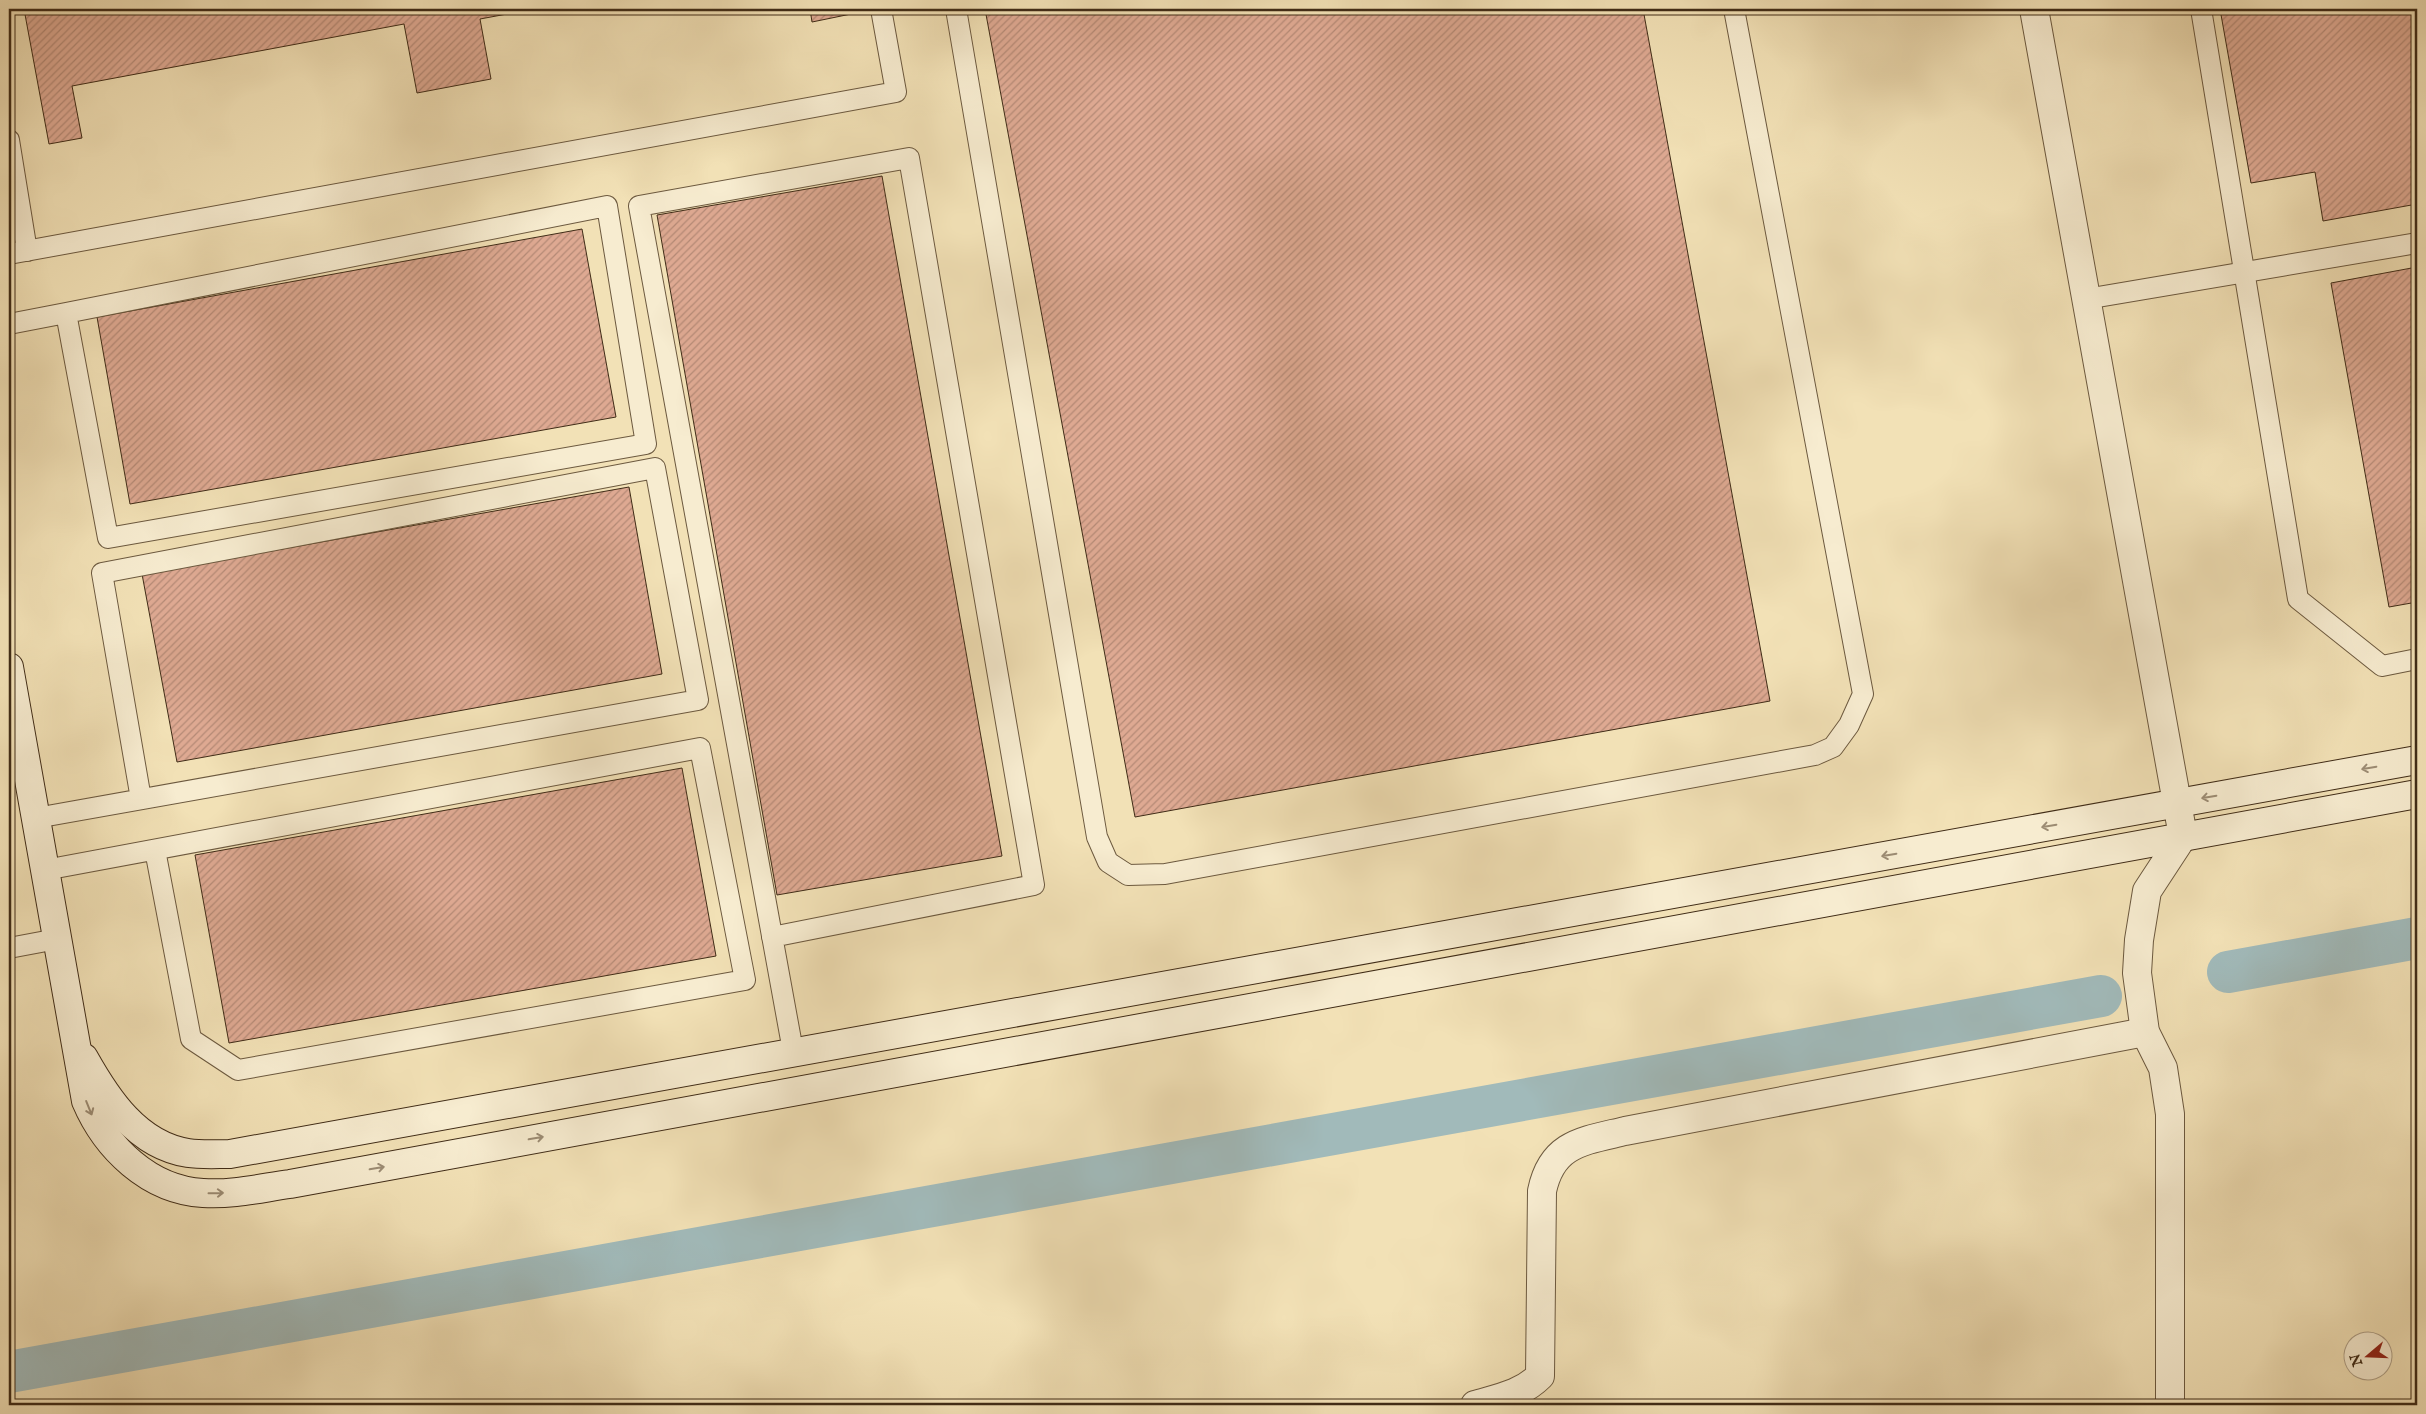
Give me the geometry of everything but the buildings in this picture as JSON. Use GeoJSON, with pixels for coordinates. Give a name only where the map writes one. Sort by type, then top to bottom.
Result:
{"type":"FeatureCollection","features":[{"type":"Feature","properties":{"kind":"street"},"geometry":{"type":"LineString","coordinates":[[2034,9],[2183,836],[2147,891],[2139,940],[2137,973],[2144,1032],[2163,1068],[2170,1114],[2170,1405]]}},
{"type":"Feature","properties":{"kind":"street"},"geometry":{"type":"LineString","coordinates":[[9,667],[83,1088],[94,1119],[110,1143],[128,1161],[150,1177],[184,1190],[201,1193],[236,1193],[2417,794]]}},
{"type":"Feature","properties":{"kind":"street"},"geometry":{"type":"LineString","coordinates":[[76,1044],[106,1095],[141,1132],[156,1142],[188,1153],[230,1154],[793,1051],[2417,760]]}},
{"type":"Feature","properties":{"kind":"street"},"geometry":{"type":"LineString","coordinates":[[1475,1405],[1515,1394],[1529,1387],[1540,1376],[1542,1191],[1545,1173],[1557,1155],[1582,1142],[1625,1131],[2144,1032]]}},
{"type":"Feature","properties":{"kind":"lane"},"geometry":{"type":"LineString","coordinates":[[9,140],[18,252],[896,92],[881,9]]}},
{"type":"Feature","properties":{"kind":"lane"},"geometry":{"type":"LineString","coordinates":[[956,9],[1097,837],[1108,862],[1128,875],[1165,874],[1815,754],[1833,747],[1849,725],[1863,694],[1734,9]]}},
{"type":"Feature","properties":{"kind":"lane"},"geometry":{"type":"LineString","coordinates":[[2201,9],[2298,599],[2382,666],[2417,659]]}},
{"type":"Feature","properties":{"kind":"lane"},"geometry":{"type":"LineString","coordinates":[[772,937],[1034,885],[910,158],[640,206],[772,937],[793,1051]]}},
{"type":"Feature","properties":{"kind":"lane"},"geometry":{"type":"LineString","coordinates":[[9,324],[607,206],[646,444],[108,538],[66,313]]}},
{"type":"Feature","properties":{"kind":"lane"},"geometry":{"type":"LineString","coordinates":[[2086,299],[2417,243]]}},
{"type":"Feature","properties":{"kind":"lane"},"geometry":{"type":"LineString","coordinates":[[36,818],[698,700],[655,468],[102,573],[141,799]]}},
{"type":"Feature","properties":{"kind":"lane"},"geometry":{"type":"LineString","coordinates":[[45,870],[700,748],[745,980],[238,1070],[192,1039],[156,850]]}},
{"type":"Feature","properties":{"kind":"lane"},"geometry":{"type":"LineString","coordinates":[[9,948],[57,939]]}},
{"type":"Feature","properties":{"kind":"waterway"},"geometry":{"type":"LineString","coordinates":[[2228,972],[2417,938]]}},
{"type":"Feature","properties":{"kind":"waterway"},"geometry":{"type":"LineString","coordinates":[[9,1372],[2101,996]]}}]}
